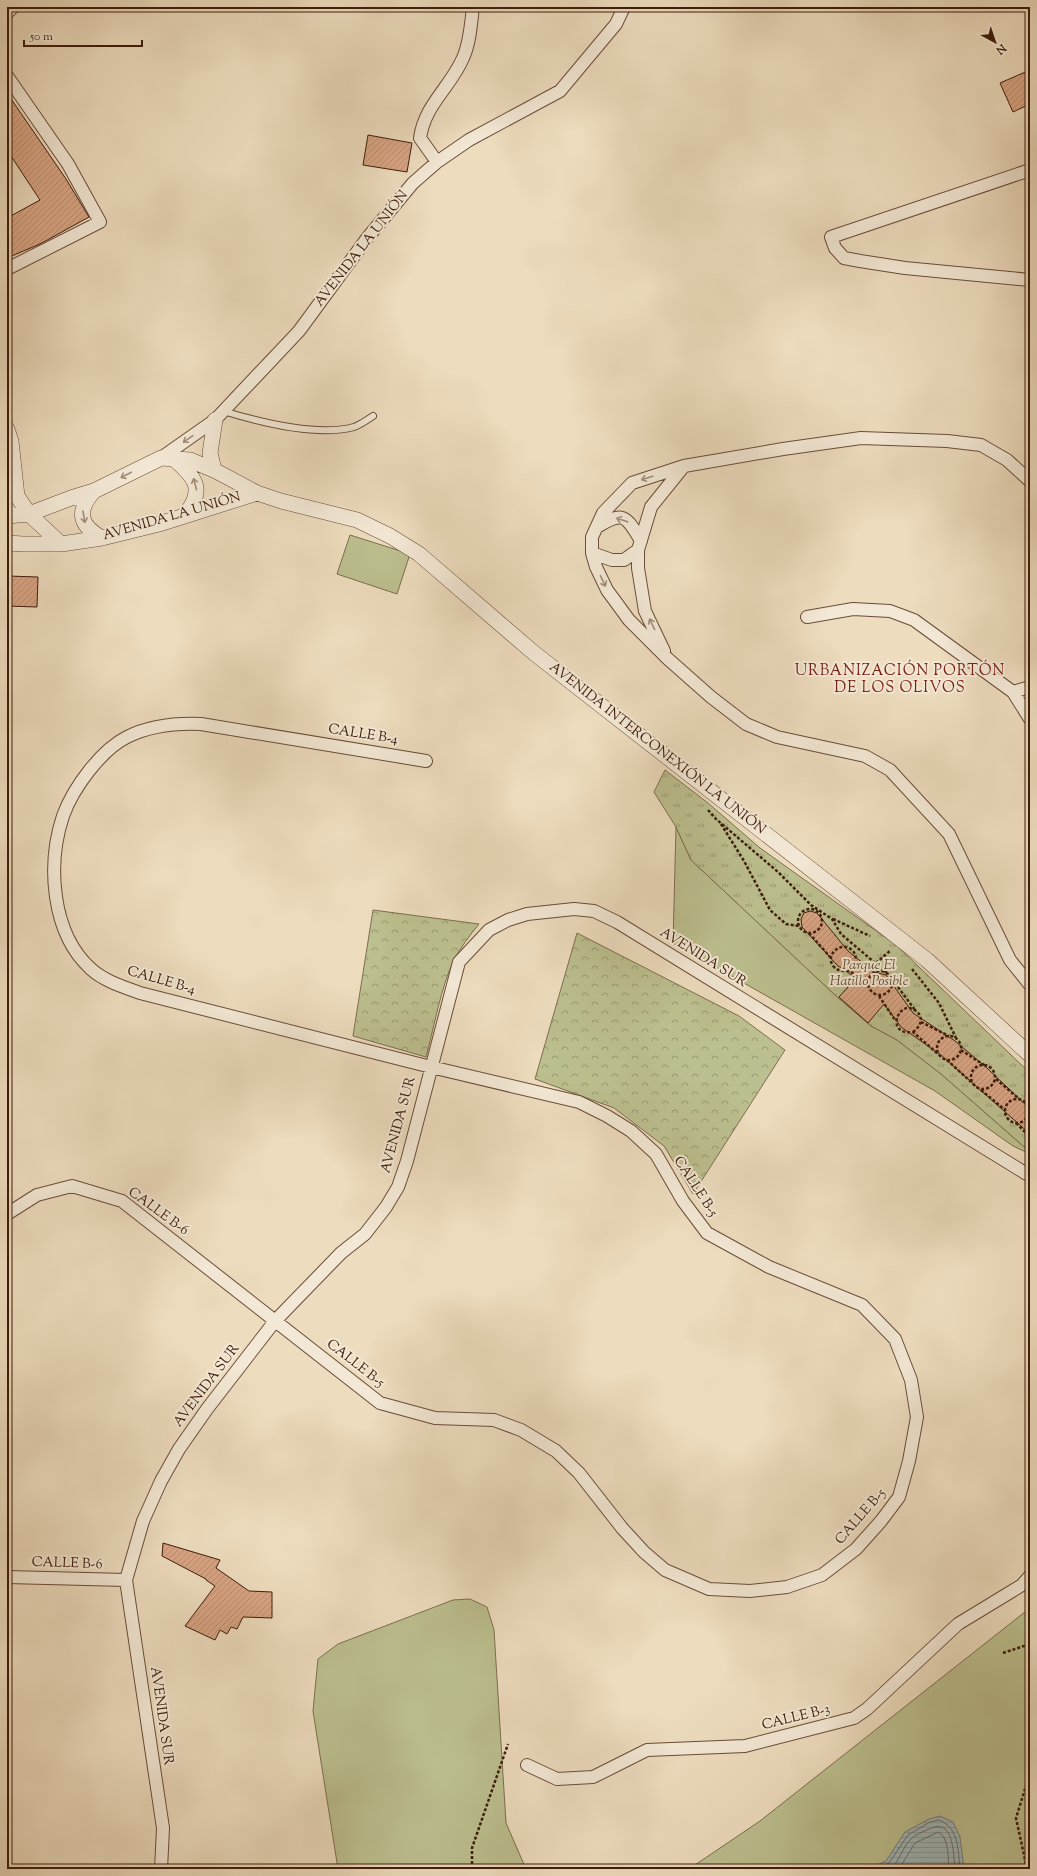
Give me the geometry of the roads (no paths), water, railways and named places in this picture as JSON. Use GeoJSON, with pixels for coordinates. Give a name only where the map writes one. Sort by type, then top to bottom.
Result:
{"type":"FeatureCollection","features":[{"type":"Feature","properties":{"kind":"street"},"geometry":{"type":"LineString","coordinates":[[7,13],[13,7]]}},
{"type":"Feature","properties":{"kind":"street"},"geometry":{"type":"LineString","coordinates":[[437,162],[420,138],[422,124],[431,106],[449,83],[464,57],[474,7]]}},
{"type":"Feature","properties":{"kind":"street","name":"AVENIDA LA UNIÓN"},"geometry":{"type":"LineString","coordinates":[[7,516],[30,514],[94,491],[167,458],[219,416],[299,331],[368,237],[413,183],[437,162],[469,140],[560,90],[616,24],[624,7]]}},
{"type":"Feature","properties":{"kind":"street"},"geometry":{"type":"LineString","coordinates":[[7,76],[68,164],[100,222],[7,269]]}},
{"type":"Feature","properties":{"kind":"street"},"geometry":{"type":"LineString","coordinates":[[1030,170],[832,237],[835,248],[844,258],[905,268],[1030,280]]}},
{"type":"Feature","properties":{"kind":"street"},"geometry":{"type":"LineString","coordinates":[[214,470],[210,453],[219,416]]}},
{"type":"Feature","properties":{"kind":"street"},"geometry":{"type":"LineString","coordinates":[[7,429],[11,441],[17,496],[30,514],[61,544]]}},
{"type":"Feature","properties":{"kind":"street"},"geometry":{"type":"LineString","coordinates":[[1030,481],[1007,460],[981,445],[947,440],[861,438],[783,449],[684,466],[632,483],[603,513],[592,537],[592,553],[596,567],[607,590],[629,620],[668,659],[711,698],[746,724],[777,736],[865,756],[890,770],[949,834],[1010,960],[1030,985]]}},
{"type":"Feature","properties":{"kind":"street"},"geometry":{"type":"LineString","coordinates":[[167,458],[193,478],[196,488],[196,497],[194,504],[185,515]]}},
{"type":"Feature","properties":{"kind":"street","name":"AVENIDA LA UNIÓN"},"geometry":{"type":"LineString","coordinates":[[167,458],[190,460],[214,470],[257,493]]}},
{"type":"Feature","properties":{"kind":"street"},"geometry":{"type":"LineString","coordinates":[[668,659],[645,611],[638,568],[640,546],[651,507],[684,466]]}},
{"type":"Feature","properties":{"kind":"street"},"geometry":{"type":"LineString","coordinates":[[94,491],[82,507],[83,518],[86,526],[92,533],[102,538]]}},
{"type":"Feature","properties":{"kind":"street","name":"AVENIDA LA UNIÓN"},"geometry":{"type":"LineString","coordinates":[[7,542],[23,544],[61,544],[102,538],[204,511],[257,493]]}},
{"type":"Feature","properties":{"kind":"street","name":"AVENIDA INTERCONEXIÓN LA UNIÓN"},"geometry":{"type":"LineString","coordinates":[[257,493],[280,501],[357,520],[390,536],[419,554],[534,653],[927,960],[1030,1055]]}},
{"type":"Feature","properties":{"kind":"street"},"geometry":{"type":"LineString","coordinates":[[596,528],[612,517],[624,518],[631,523],[640,546]]}},
{"type":"Feature","properties":{"kind":"street"},"geometry":{"type":"LineString","coordinates":[[592,553],[612,560],[624,560],[640,546]]}},
{"type":"Feature","properties":{"kind":"street"},"geometry":{"type":"LineString","coordinates":[[807,617],[853,609],[890,611],[914,620],[1013,692],[1030,719]]}},
{"type":"Feature","properties":{"kind":"street"},"geometry":{"type":"LineString","coordinates":[[1013,692],[1030,687]]}},
{"type":"Feature","properties":{"kind":"street","name":"CALLE B-4"},"geometry":{"type":"LineString","coordinates":[[426,761],[201,724],[178,723],[149,730],[127,737],[107,751],[89,771],[64,815],[54,864],[61,920],[72,945],[91,969],[113,982],[140,993],[431,1067]]}},
{"type":"Feature","properties":{"kind":"street","name":"AVENIDA SUR"},"geometry":{"type":"LineString","coordinates":[[161,1869],[163,1828],[126,1580],[144,1521],[161,1481],[179,1449],[207,1409],[275,1321],[341,1253],[365,1234],[386,1208],[398,1187],[407,1161],[459,962],[489,930],[508,920],[527,914],[574,908],[594,911],[617,922],[1030,1176]]}},
{"type":"Feature","properties":{"kind":"street","name":"CALLE B-5"},"geometry":{"type":"LineString","coordinates":[[275,1321],[380,1403],[435,1418],[494,1420],[521,1430],[556,1451],[579,1473],[622,1528],[644,1552],[664,1570],[709,1589],[750,1591],[787,1587],[822,1576],[856,1549],[881,1521],[899,1497],[909,1461],[917,1417],[911,1380],[895,1339],[862,1305],[769,1267],[707,1233],[683,1201],[656,1154],[631,1131],[607,1116],[579,1102],[431,1067]]}},
{"type":"Feature","properties":{"kind":"street","name":"CALLE B-6"},"geometry":{"type":"LineString","coordinates":[[7,1214],[37,1195],[72,1186],[122,1201],[275,1321]]}},
{"type":"Feature","properties":{"kind":"street","name":"CALLE B-3"},"geometry":{"type":"LineString","coordinates":[[527,1765],[557,1779],[593,1776],[647,1750],[746,1746],[854,1718],[867,1709],[958,1624],[1022,1585],[1030,1576]]}},
{"type":"Feature","properties":{"kind":"street","name":"CALLE B-6"},"geometry":{"type":"LineString","coordinates":[[7,1577],[126,1580]]}},
{"type":"Feature","properties":{"kind":"lane"},"geometry":{"type":"LineString","coordinates":[[219,416],[315,430],[337,430],[356,426],[373,416]]}},
{"type":"Feature","properties":{"kind":"water"},"geometry":{"type":"Polygon","coordinates":[[[940,1816],[953,1822],[960,1837],[964,1869],[867,1869],[886,1861],[905,1832],[929,1819],[940,1816]]]}},
{"type":"Feature","properties":{"kind":"district","name":"URBANIZACIÓN PORTÓN DE LOS OLIVOS"},"geometry":{"type":"Point","coordinates":[900,680]}},
{"type":"Feature","properties":{"kind":"park label","name":"Parque El Hatillo Posible"},"geometry":{"type":"Point","coordinates":[869,974]}}]}
